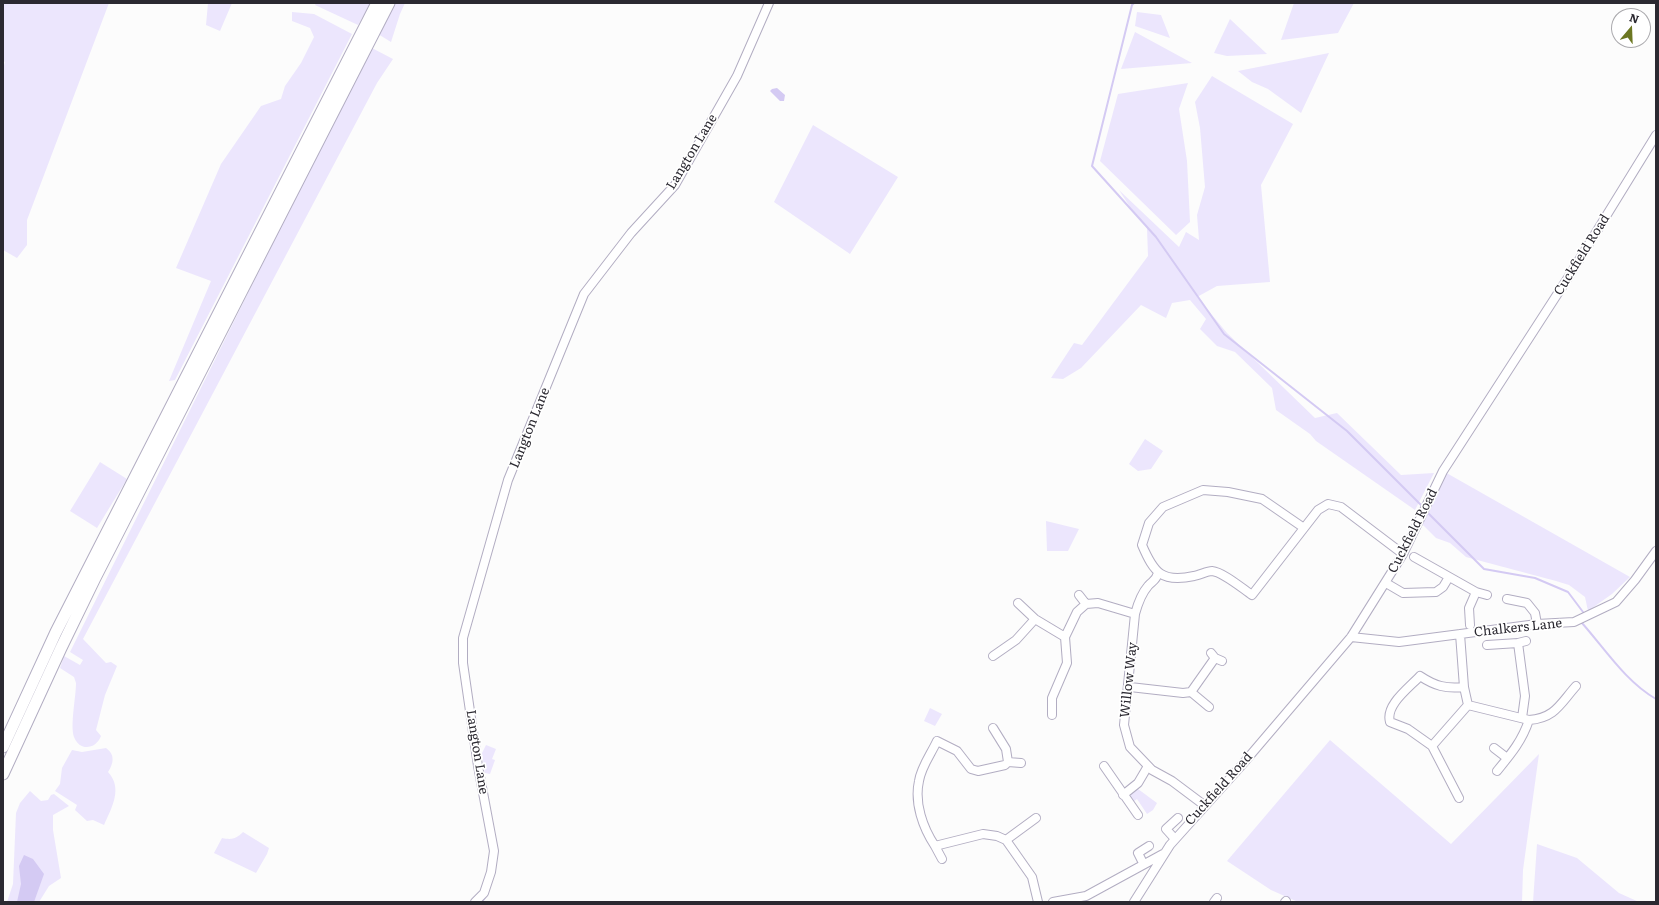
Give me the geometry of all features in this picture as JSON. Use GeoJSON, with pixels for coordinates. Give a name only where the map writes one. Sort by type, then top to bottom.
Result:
{"type":"FeatureCollection","features":[{"type":"Feature","properties":{"kind":"highway"},"geometry":{"type":"LineString","coordinates":[[3,747],[56,632],[377,3]]}},
{"type":"Feature","properties":{"kind":"highway"},"geometry":{"type":"LineString","coordinates":[[3,774],[95,578],[389,3]]}},
{"type":"Feature","properties":{"kind":"street","name":"Langton Lane"},"geometry":{"type":"LineString","coordinates":[[475,902],[484,893],[491,872],[494,851],[478,766],[463,663],[463,638],[508,480],[584,294],[631,233],[675,185],[737,76],[769,3]]}},
{"type":"Feature","properties":{"kind":"street","name":"Cuckfield Road"},"geometry":{"type":"LineString","coordinates":[[1134,902],[1163,853],[1204,805],[1241,766],[1351,636],[1403,554],[1443,471],[1579,260],[1656,135]]}},
{"type":"Feature","properties":{"kind":"street"},"geometry":{"type":"LineString","coordinates":[[1304,528],[1262,499],[1228,492],[1203,490],[1163,507],[1148,523],[1142,544],[1148,561],[1158,574],[1167,577],[1182,578],[1212,571],[1223,576],[1252,595],[1318,510],[1328,504],[1341,507],[1403,554]]}},
{"type":"Feature","properties":{"kind":"street","name":"Chalkers Lane"},"geometry":{"type":"LineString","coordinates":[[1351,636],[1399,642],[1536,624],[1574,622],[1616,602],[1635,580],[1656,551]]}},
{"type":"Feature","properties":{"kind":"street"},"geometry":{"type":"LineString","coordinates":[[1414,557],[1476,592],[1487,595]]}},
{"type":"Feature","properties":{"kind":"street","name":"Willow Way"},"geometry":{"type":"LineString","coordinates":[[1158,574],[1156,580],[1149,585],[1140,596],[1136,614],[1130,687],[1124,725],[1130,747],[1148,766],[1204,805]]}},
{"type":"Feature","properties":{"kind":"street"},"geometry":{"type":"LineString","coordinates":[[1386,583],[1403,593],[1436,592],[1443,587],[1449,577]]}},
{"type":"Feature","properties":{"kind":"street"},"geometry":{"type":"LineString","coordinates":[[1470,625],[1469,608],[1476,592]]}},
{"type":"Feature","properties":{"kind":"street"},"geometry":{"type":"LineString","coordinates":[[1079,595],[1086,604]]}},
{"type":"Feature","properties":{"kind":"street"},"geometry":{"type":"LineString","coordinates":[[1507,599],[1527,603],[1535,613],[1536,624]]}},
{"type":"Feature","properties":{"kind":"street"},"geometry":{"type":"LineString","coordinates":[[1018,603],[1035,619],[1065,637]]}},
{"type":"Feature","properties":{"kind":"street"},"geometry":{"type":"LineString","coordinates":[[1052,715],[1052,698],[1067,663],[1065,637],[1077,612],[1086,604],[1098,603],[1136,614]]}},
{"type":"Feature","properties":{"kind":"street"},"geometry":{"type":"LineString","coordinates":[[993,656],[1016,640],[1035,619]]}},
{"type":"Feature","properties":{"kind":"street"},"geometry":{"type":"LineString","coordinates":[[1460,634],[1464,686],[1468,706]]}},
{"type":"Feature","properties":{"kind":"street"},"geometry":{"type":"LineString","coordinates":[[1487,645],[1522,642],[1525,696],[1524,736],[1496,770]]}},
{"type":"Feature","properties":{"kind":"street"},"geometry":{"type":"LineString","coordinates":[[1191,692],[1216,657]]}},
{"type":"Feature","properties":{"kind":"street"},"geometry":{"type":"LineString","coordinates":[[1459,798],[1432,746],[1408,729],[1390,722],[1388,715],[1391,707],[1420,676],[1433,685],[1450,689],[1464,686]]}},
{"type":"Feature","properties":{"kind":"street"},"geometry":{"type":"LineString","coordinates":[[1468,706],[1525,719],[1550,716],[1576,686]]}},
{"type":"Feature","properties":{"kind":"street"},"geometry":{"type":"LineString","coordinates":[[1130,687],[1183,693],[1191,692],[1209,707]]}},
{"type":"Feature","properties":{"kind":"street"},"geometry":{"type":"LineString","coordinates":[[1432,746],[1468,706]]}},
{"type":"Feature","properties":{"kind":"street"},"geometry":{"type":"LineString","coordinates":[[992,731],[1006,749],[1008,762]]}},
{"type":"Feature","properties":{"kind":"street"},"geometry":{"type":"LineString","coordinates":[[942,859],[927,834],[922,821],[918,788],[921,774],[939,738],[958,751],[971,769],[978,771],[1005,765],[1008,762],[1021,763]]}},
{"type":"Feature","properties":{"kind":"street"},"geometry":{"type":"LineString","coordinates":[[1494,748],[1507,758]]}},
{"type":"Feature","properties":{"kind":"street"},"geometry":{"type":"LineString","coordinates":[[1104,766],[1138,816]]}},
{"type":"Feature","properties":{"kind":"street"},"geometry":{"type":"LineString","coordinates":[[1123,795],[1138,783],[1148,766]]}},
{"type":"Feature","properties":{"kind":"street"},"geometry":{"type":"LineString","coordinates":[[1006,840],[1036,818]]}},
{"type":"Feature","properties":{"kind":"street"},"geometry":{"type":"LineString","coordinates":[[1175,839],[1166,829],[1178,818]]}},
{"type":"Feature","properties":{"kind":"street"},"geometry":{"type":"LineString","coordinates":[[935,846],[983,834],[990,834],[1006,840],[1032,877],[1038,902]]}},
{"type":"Feature","properties":{"kind":"street"},"geometry":{"type":"LineString","coordinates":[[1143,863],[1138,854],[1149,846]]}},
{"type":"Feature","properties":{"kind":"street"},"geometry":{"type":"LineString","coordinates":[[1053,902],[1086,896],[1163,853]]}},
{"type":"Feature","properties":{"kind":"shaded area"},"geometry":{"type":"Polygon","coordinates":[[[3,3],[109,3],[27,220],[27,245],[17,258],[3,250],[3,68],[5,62],[3,61],[3,3]]]}},
{"type":"Feature","properties":{"kind":"shaded area"},"geometry":{"type":"Polygon","coordinates":[[[208,3],[232,3],[220,31],[206,25],[208,3]]]}},
{"type":"Feature","properties":{"kind":"shaded area"},"geometry":{"type":"Polygon","coordinates":[[[316,3],[371,3],[358,25],[315,5],[316,3]]]}},
{"type":"Feature","properties":{"kind":"shaded area"},"geometry":{"type":"Polygon","coordinates":[[[395,3],[405,3],[391,42],[378,34],[395,3]]]}},
{"type":"Feature","properties":{"kind":"shaded area"},"geometry":{"type":"Polygon","coordinates":[[[1294,3],[1354,3],[1338,33],[1281,40],[1294,3]]]}},
{"type":"Feature","properties":{"kind":"shaded area"},"geometry":{"type":"Polygon","coordinates":[[[292,12],[314,14],[352,34],[175,380],[169,381],[211,281],[176,268],[221,164],[261,106],[281,99],[285,86],[301,63],[314,37],[310,28],[292,21],[292,12]]]}},
{"type":"Feature","properties":{"kind":"shaded area"},"geometry":{"type":"Polygon","coordinates":[[[1137,12],[1161,15],[1170,38],[1135,26],[1137,12]]]}},
{"type":"Feature","properties":{"kind":"shaded area"},"geometry":{"type":"Polygon","coordinates":[[[1230,19],[1267,54],[1227,56],[1214,53],[1230,19]]]}},
{"type":"Feature","properties":{"kind":"shaded area"},"geometry":{"type":"Polygon","coordinates":[[[1135,32],[1192,63],[1121,69],[1135,32]]]}},
{"type":"Feature","properties":{"kind":"shaded area"},"geometry":{"type":"Polygon","coordinates":[[[370,47],[393,59],[377,83],[83,639],[106,663],[111,662],[117,666],[105,695],[96,730],[101,736],[96,744],[84,747],[77,742],[74,737],[73,718],[76,683],[74,677],[60,668],[64,656],[80,665],[83,660],[70,652],[370,47]]]}},
{"type":"Feature","properties":{"kind":"shaded area"},"geometry":{"type":"Polygon","coordinates":[[[1329,53],[1301,113],[1268,89],[1252,82],[1238,71],[1329,53]]]}},
{"type":"Feature","properties":{"kind":"shaded area"},"geometry":{"type":"Polygon","coordinates":[[[1212,76],[1293,124],[1261,185],[1270,282],[1217,286],[1197,297],[1227,333],[1315,418],[1337,413],[1401,475],[1434,473],[1415,510],[1316,441],[1310,434],[1276,410],[1272,388],[1235,352],[1217,346],[1200,329],[1206,319],[1190,300],[1172,303],[1166,318],[1141,305],[1081,368],[1063,379],[1051,378],[1074,343],[1082,345],[1148,256],[1147,228],[1130,207],[1119,190],[1179,247],[1186,232],[1199,240],[1197,215],[1205,187],[1200,128],[1195,102],[1212,76]]]}},
{"type":"Feature","properties":{"kind":"shaded area"},"geometry":{"type":"Polygon","coordinates":[[[1188,83],[1179,109],[1187,161],[1190,222],[1176,235],[1100,161],[1118,94],[1188,83]]]}},
{"type":"Feature","properties":{"kind":"shaded area"},"geometry":{"type":"Polygon","coordinates":[[[777,88],[785,95],[784,101],[780,101],[770,91],[777,88]]]}},
{"type":"Feature","properties":{"kind":"shaded area"},"geometry":{"type":"Polygon","coordinates":[[[813,125],[898,177],[850,254],[774,202],[813,125]]]}},
{"type":"Feature","properties":{"kind":"shaded area"},"geometry":{"type":"Polygon","coordinates":[[[1145,439],[1163,451],[1151,469],[1138,471],[1129,464],[1145,439]]]}},
{"type":"Feature","properties":{"kind":"shaded area"},"geometry":{"type":"Polygon","coordinates":[[[100,462],[127,479],[97,528],[70,511],[100,462]]]}},
{"type":"Feature","properties":{"kind":"shaded area"},"geometry":{"type":"Polygon","coordinates":[[[1443,471],[1630,577],[1612,594],[1588,611],[1585,597],[1569,585],[1466,557],[1450,543],[1436,538],[1419,521],[1443,471]]]}},
{"type":"Feature","properties":{"kind":"shaded area"},"geometry":{"type":"Polygon","coordinates":[[[1046,521],[1079,529],[1068,551],[1047,551],[1046,521]]]}},
{"type":"Feature","properties":{"kind":"shaded area"},"geometry":{"type":"Polygon","coordinates":[[[930,708],[942,714],[935,726],[924,721],[930,708]]]}},
{"type":"Feature","properties":{"kind":"shaded area"},"geometry":{"type":"Polygon","coordinates":[[[1330,740],[1451,844],[1539,754],[1523,870],[1522,902],[1298,902],[1271,890],[1227,861],[1330,740]]]}},
{"type":"Feature","properties":{"kind":"shaded area"},"geometry":{"type":"Polygon","coordinates":[[[486,745],[496,749],[492,759],[495,760],[490,774],[485,773],[482,753],[486,745]]]}},
{"type":"Feature","properties":{"kind":"shaded area"},"geometry":{"type":"Polygon","coordinates":[[[106,748],[111,753],[113,759],[108,772],[115,784],[115,798],[104,825],[93,820],[87,821],[75,810],[77,805],[55,791],[60,784],[62,768],[72,750],[82,752],[106,748]]]}},
{"type":"Feature","properties":{"kind":"shaded area"},"geometry":{"type":"Polygon","coordinates":[[[1138,789],[1157,803],[1153,810],[1147,814],[1137,799],[1133,802],[1130,799],[1131,793],[1138,789]]]}},
{"type":"Feature","properties":{"kind":"shaded area"},"geometry":{"type":"Polygon","coordinates":[[[30,791],[41,801],[48,800],[51,795],[54,794],[69,806],[53,815],[53,830],[61,878],[49,886],[39,902],[7,902],[13,884],[16,813],[20,803],[30,791]]]}},
{"type":"Feature","properties":{"kind":"shaded area"},"geometry":{"type":"Polygon","coordinates":[[[243,832],[269,848],[256,873],[214,853],[222,838],[234,838],[243,832]]]}},
{"type":"Feature","properties":{"kind":"shaded area"},"geometry":{"type":"Polygon","coordinates":[[[1537,844],[1577,858],[1619,893],[1639,902],[1533,902],[1537,844]]]}},
{"type":"Feature","properties":{"kind":"shaded area"},"geometry":{"type":"Polygon","coordinates":[[[24,855],[33,859],[44,874],[34,902],[17,902],[21,884],[19,866],[24,855]]]}},
{"type":"Feature","properties":{"kind":"waterway"},"geometry":{"type":"LineString","coordinates":[[1134,3],[1132,5],[1092,166],[1156,237],[1224,334],[1347,431],[1423,507]]}},
{"type":"Feature","properties":{"kind":"waterway"},"geometry":{"type":"LineString","coordinates":[[1426,511],[1484,569],[1535,578],[1568,592],[1583,612]]}},
{"type":"Feature","properties":{"kind":"waterway"},"geometry":{"type":"LineString","coordinates":[[1582,623],[1625,674],[1635,684],[1656,699]]}},
{"type":"Feature","properties":{"kind":"waterway"},"geometry":{"type":"LineString","coordinates":[[482,902],[486,896]]}}]}
